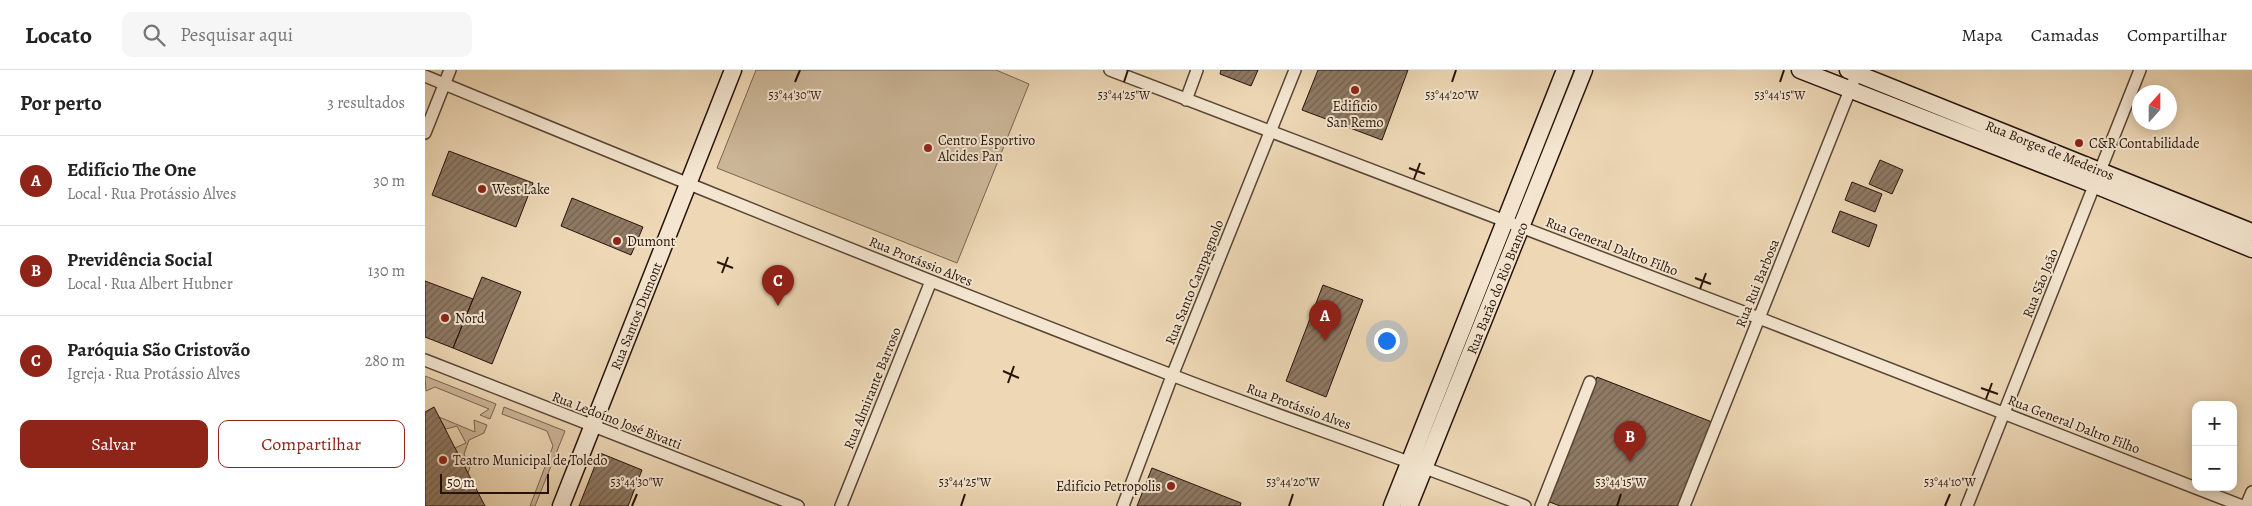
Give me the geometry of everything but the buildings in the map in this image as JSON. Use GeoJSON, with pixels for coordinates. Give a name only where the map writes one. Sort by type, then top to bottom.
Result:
{"type":"FeatureCollection","features":[{"type":"Feature","properties":{"kind":"street"},"geometry":{"type":"LineString","coordinates":[[425,133],[450,70]]}},
{"type":"Feature","properties":{"kind":"street","name":"Rua Santos Dumont"},"geometry":{"type":"LineString","coordinates":[[561,506],[733,70]]}},
{"type":"Feature","properties":{"kind":"street","name":"Rua General Daltro Filho"},"geometry":{"type":"LineString","coordinates":[[1110,70],[1759,318],[2242,506]]}},
{"type":"Feature","properties":{"kind":"street"},"geometry":{"type":"LineString","coordinates":[[1185,100],[1197,70]]}},
{"type":"Feature","properties":{"kind":"street","name":"Rua Santo Campagnolo"},"geometry":{"type":"LineString","coordinates":[[1123,506],[1172,376],[1295,70]]}},
{"type":"Feature","properties":{"kind":"street","name":"Rua Barão do Rio Branco"},"geometry":{"type":"LineString","coordinates":[[1409,506],[1418,464],[1505,222],[1565,70]]}},
{"type":"Feature","properties":{"kind":"street","name":"Rua Barão do Rio Branco"},"geometry":{"type":"LineString","coordinates":[[1392,506],[1418,464],[1521,228],[1584,70]]}},
{"type":"Feature","properties":{"kind":"street"},"geometry":{"type":"LineString","coordinates":[[1800,70],[1849,90],[2098,177],[2252,249]]}},
{"type":"Feature","properties":{"kind":"street","name":"Rua São João"},"geometry":{"type":"LineString","coordinates":[[1967,506],[2140,70]]}},
{"type":"Feature","properties":{"kind":"street","name":"Rua Rui Barbosa"},"geometry":{"type":"LineString","coordinates":[[1684,506],[1849,90],[1854,71]]}},
{"type":"Feature","properties":{"kind":"street","name":"Rua Borges de Medeiros"},"geometry":{"type":"LineString","coordinates":[[1854,71],[2098,177],[2252,232]]}},
{"type":"Feature","properties":{"kind":"street","name":"Rua Protássio Alves"},"geometry":{"type":"LineString","coordinates":[[425,76],[931,281],[1172,376],[1418,464],[1525,506]]}},
{"type":"Feature","properties":{"kind":"street","name":"Rua Almirante Barroso"},"geometry":{"type":"LineString","coordinates":[[841,506],[931,281]]}},
{"type":"Feature","properties":{"kind":"street","name":"Rua Ledoíno José Bivatti"},"geometry":{"type":"LineString","coordinates":[[425,360],[592,427],[798,506]]}},
{"type":"Feature","properties":{"kind":"street"},"geometry":{"type":"LineString","coordinates":[[1541,506],[1590,382]]}},
{"type":"Feature","properties":{"kind":"street"},"geometry":{"type":"LineString","coordinates":[[2247,506],[2252,492]]}},
{"type":"Feature","properties":{"kind":"shaded area","name":"Centro Esportivo Alcides Pan"},"geometry":{"type":"Polygon","coordinates":[[[756,70],[996,70],[1029,84],[957,263],[717,168],[756,70]]]}},
{"type":"Feature","properties":{"kind":"shaded area"},"geometry":{"type":"Polygon","coordinates":[[[425,376],[496,404],[490,419],[480,415],[489,409],[435,387],[426,391],[425,376]]]}},
{"type":"Feature","properties":{"kind":"shaded area"},"geometry":{"type":"Polygon","coordinates":[[[504,407],[565,431],[535,506],[530,506],[553,446],[547,431],[502,414],[504,407]]]}},
{"type":"Feature","properties":{"kind":"shaded area"},"geometry":{"type":"Polygon","coordinates":[[[439,417],[475,432],[474,420],[487,425],[484,433],[469,440],[464,454],[470,467],[468,473],[455,448],[466,443],[457,426],[446,429],[439,417]]]}},
{"type":"Feature","properties":{"kind":"place","name":"Edifício San Remo"},"geometry":{"type":"Point","coordinates":[1355,90]}},
{"type":"Feature","properties":{"kind":"place","name":"C&R Contabilidade"},"geometry":{"type":"Point","coordinates":[2079,143]}},
{"type":"Feature","properties":{"kind":"place","name":"Centro Esportivo Alcides Pan"},"geometry":{"type":"Point","coordinates":[928,148]}},
{"type":"Feature","properties":{"kind":"place","name":"West Lake"},"geometry":{"type":"Point","coordinates":[482,189]}},
{"type":"Feature","properties":{"kind":"place","name":"Dumont"},"geometry":{"type":"Point","coordinates":[617,241]}},
{"type":"Feature","properties":{"kind":"place","name":"Paróquia São Cristovão"},"geometry":{"type":"Point","coordinates":[778,306]}},
{"type":"Feature","properties":{"kind":"place","name":"Nord"},"geometry":{"type":"Point","coordinates":[445,318]}},
{"type":"Feature","properties":{"kind":"place","name":"Edifício The One"},"geometry":{"type":"Point","coordinates":[1325,341]}},
{"type":"Feature","properties":{"kind":"place","name":"Teatro Municipal de Toledo"},"geometry":{"type":"Point","coordinates":[443,460]}},
{"type":"Feature","properties":{"kind":"place","name":"Previdência Social"},"geometry":{"type":"Point","coordinates":[1630,462]}},
{"type":"Feature","properties":{"kind":"place","name":"Edifício Petropolis"},"geometry":{"type":"Point","coordinates":[1171,486]}}]}
